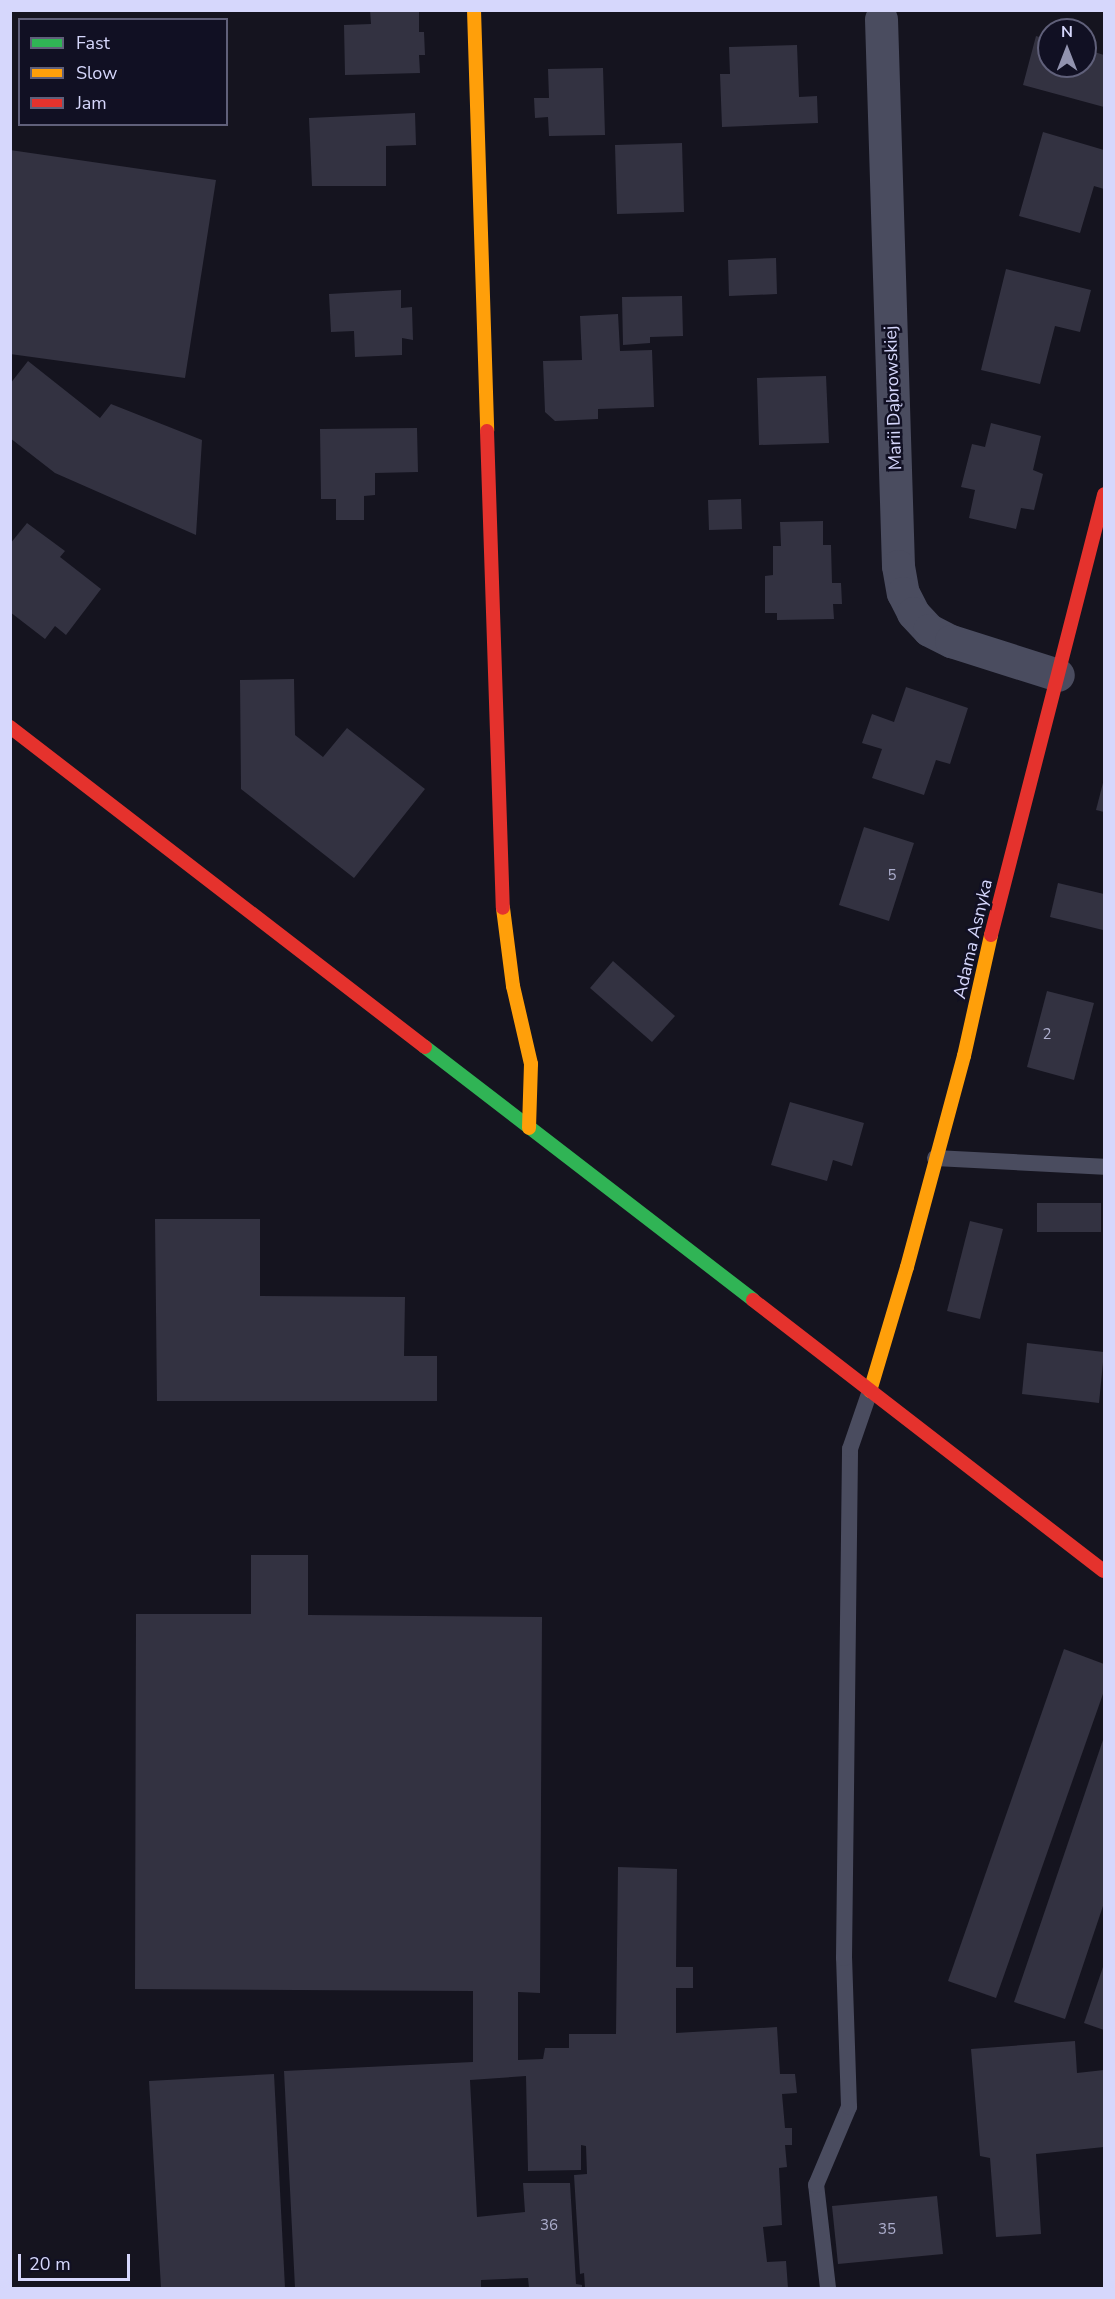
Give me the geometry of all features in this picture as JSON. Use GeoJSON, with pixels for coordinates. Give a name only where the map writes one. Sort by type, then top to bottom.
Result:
{"type":"FeatureCollection","features":[{"type":"Feature","properties":{"kind":"street"},"geometry":{"type":"LineString","coordinates":[[474,10],[502,903],[513,986],[531,1064],[529,1128]]}},
{"type":"Feature","properties":{"kind":"street","name":"Marii Dąbrowskiej"},"geometry":{"type":"LineString","coordinates":[[881,19],[898,554],[903,593],[913,613],[929,630],[951,641],[1058,675]]}},
{"type":"Feature","properties":{"kind":"street","name":"Adama Asnyka"},"geometry":{"type":"LineString","coordinates":[[870,1391],[908,1267],[935,1158],[964,1056],[989,944],[1104,494]]}},
{"type":"Feature","properties":{"kind":"street"},"geometry":{"type":"LineString","coordinates":[[10,728],[1104,1571]]}},
{"type":"Feature","properties":{"kind":"lane"},"geometry":{"type":"LineString","coordinates":[[935,1158],[1104,1167]]}},
{"type":"Feature","properties":{"kind":"lane"},"geometry":{"type":"LineString","coordinates":[[828,2289],[816,2185],[849,2107],[844,1958],[850,1449],[870,1391]]}},
{"type":"Feature","properties":{"kind":"building"},"geometry":{"type":"Polygon","coordinates":[[[370,10],[419,10],[419,32],[424,32],[425,55],[419,55],[420,73],[345,75],[344,25],[371,24],[370,10]]]}},
{"type":"Feature","properties":{"kind":"building"},"geometry":{"type":"Polygon","coordinates":[[[1036,36],[1037,78],[1097,78],[1097,53],[1104,55],[1104,107],[1023,85],[1036,36]]]}},
{"type":"Feature","properties":{"kind":"building"},"geometry":{"type":"Polygon","coordinates":[[[797,45],[799,97],[817,96],[818,123],[722,127],[720,74],[730,74],[729,47],[797,45]]]}},
{"type":"Feature","properties":{"kind":"building"},"geometry":{"type":"Polygon","coordinates":[[[603,68],[605,135],[549,136],[548,117],[535,118],[534,98],[549,98],[548,69],[603,68]]]}},
{"type":"Feature","properties":{"kind":"building"},"geometry":{"type":"Polygon","coordinates":[[[415,113],[416,145],[386,146],[386,186],[312,186],[309,118],[415,113]]]}},
{"type":"Feature","properties":{"kind":"building"},"geometry":{"type":"Polygon","coordinates":[[[1043,132],[1104,150],[1104,189],[1094,186],[1080,233],[1019,216],[1043,132]]]}},
{"type":"Feature","properties":{"kind":"building"},"geometry":{"type":"Polygon","coordinates":[[[682,143],[684,212],[617,214],[615,145],[682,143]]]}},
{"type":"Feature","properties":{"kind":"building"},"geometry":{"type":"Polygon","coordinates":[[[10,150],[216,180],[185,378],[10,354],[10,150]]]}},
{"type":"Feature","properties":{"kind":"building"},"geometry":{"type":"Polygon","coordinates":[[[776,258],[777,294],[729,296],[728,260],[776,258]]]}},
{"type":"Feature","properties":{"kind":"building"},"geometry":{"type":"Polygon","coordinates":[[[1006,269],[1091,290],[1080,332],[1055,326],[1040,384],[981,370],[1006,269]]]}},
{"type":"Feature","properties":{"kind":"building"},"geometry":{"type":"Polygon","coordinates":[[[401,290],[401,308],[412,307],[413,340],[402,338],[402,355],[355,357],[354,331],[331,332],[329,294],[401,290]]]}},
{"type":"Feature","properties":{"kind":"building"},"geometry":{"type":"Polygon","coordinates":[[[682,296],[683,336],[650,337],[650,343],[623,345],[622,297],[682,296]]]}},
{"type":"Feature","properties":{"kind":"building"},"geometry":{"type":"Polygon","coordinates":[[[618,314],[620,351],[652,350],[654,407],[598,409],[598,419],[555,421],[545,412],[543,361],[582,360],[580,316],[618,314]]]}},
{"type":"Feature","properties":{"kind":"building"},"geometry":{"type":"Polygon","coordinates":[[[28,361],[100,418],[111,404],[202,440],[196,535],[55,473],[10,438],[10,384],[28,361]]]}},
{"type":"Feature","properties":{"kind":"building"},"geometry":{"type":"Polygon","coordinates":[[[826,376],[829,443],[759,445],[757,378],[826,376]]]}},
{"type":"Feature","properties":{"kind":"building"},"geometry":{"type":"Polygon","coordinates":[[[991,423],[1041,436],[1033,470],[1043,474],[1034,510],[1021,508],[1016,529],[969,518],[975,490],[961,487],[972,444],[985,447],[991,423]]]}},
{"type":"Feature","properties":{"kind":"building"},"geometry":{"type":"Polygon","coordinates":[[[417,428],[418,472],[375,473],[375,495],[364,496],[364,520],[336,520],[336,499],[321,499],[320,429],[417,428]]]}},
{"type":"Feature","properties":{"kind":"building"},"geometry":{"type":"Polygon","coordinates":[[[741,499],[742,529],[709,530],[708,500],[741,499]]]}},
{"type":"Feature","properties":{"kind":"building"},"geometry":{"type":"Polygon","coordinates":[[[823,521],[823,545],[831,545],[832,583],[841,583],[842,604],[833,604],[834,619],[777,620],[777,613],[765,613],[765,576],[773,575],[773,546],[781,546],[780,522],[823,521]]]}},
{"type":"Feature","properties":{"kind":"building"},"geometry":{"type":"Polygon","coordinates":[[[27,523],[65,551],[60,557],[101,589],[66,635],[55,626],[45,639],[10,612],[10,544],[27,523]]]}},
{"type":"Feature","properties":{"kind":"building"},"geometry":{"type":"Polygon","coordinates":[[[294,679],[295,735],[323,757],[347,728],[425,789],[354,878],[241,789],[240,680],[294,679]]]}},
{"type":"Feature","properties":{"kind":"building"},"geometry":{"type":"Polygon","coordinates":[[[906,687],[968,708],[950,764],[936,760],[924,795],[872,778],[882,749],[862,743],[872,714],[894,722],[906,687]]]}},
{"type":"Feature","properties":{"kind":"building"},"geometry":{"type":"Polygon","coordinates":[[[1104,779],[1104,812],[1096,810],[1104,779]]]}},
{"type":"Feature","properties":{"kind":"building"},"geometry":{"type":"Polygon","coordinates":[[[864,827],[914,843],[889,921],[839,905],[864,827]]]}},
{"type":"Feature","properties":{"kind":"building"},"geometry":{"type":"Polygon","coordinates":[[[1058,883],[1104,894],[1103,930],[1050,917],[1058,883]]]}},
{"type":"Feature","properties":{"kind":"building"},"geometry":{"type":"Polygon","coordinates":[[[613,961],[675,1016],[652,1042],[590,988],[613,961]]]}},
{"type":"Feature","properties":{"kind":"building"},"geometry":{"type":"Polygon","coordinates":[[[1047,991],[1094,1003],[1074,1080],[1027,1067],[1047,991]]]}},
{"type":"Feature","properties":{"kind":"building"},"geometry":{"type":"Polygon","coordinates":[[[790,1102],[864,1123],[852,1166],[833,1160],[827,1181],[771,1165],[790,1102]]]}},
{"type":"Feature","properties":{"kind":"building"},"geometry":{"type":"Polygon","coordinates":[[[1037,1203],[1101,1203],[1101,1232],[1037,1232],[1037,1203]]]}},
{"type":"Feature","properties":{"kind":"building"},"geometry":{"type":"Polygon","coordinates":[[[155,1219],[260,1219],[260,1296],[405,1297],[404,1356],[437,1356],[437,1401],[157,1401],[155,1219]]]}},
{"type":"Feature","properties":{"kind":"building"},"geometry":{"type":"Polygon","coordinates":[[[970,1221],[1003,1229],[980,1319],[947,1311],[970,1221]]]}},
{"type":"Feature","properties":{"kind":"building"},"geometry":{"type":"Polygon","coordinates":[[[1027,1343],[1104,1352],[1099,1403],[1022,1394],[1027,1343]]]}},
{"type":"Feature","properties":{"kind":"building"},"geometry":{"type":"Polygon","coordinates":[[[251,1555],[308,1555],[308,1615],[542,1617],[540,1993],[518,1992],[518,2060],[543,2059],[545,2048],[569,2048],[569,2034],[616,2034],[618,1867],[677,1869],[676,1967],[693,1967],[693,1988],[676,1988],[676,2033],[777,2027],[780,2074],[795,2074],[797,2093],[782,2094],[785,2128],[792,2128],[792,2145],[785,2145],[787,2167],[779,2168],[782,2225],[763,2227],[767,2262],[786,2261],[788,2288],[585,2288],[584,2273],[580,2274],[574,2175],[587,2174],[586,2146],[581,2145],[581,2170],[528,2171],[526,2076],[470,2080],[477,2217],[525,2212],[523,2183],[570,2183],[576,2284],[582,2285],[582,2288],[529,2288],[528,2278],[481,2280],[481,2288],[295,2288],[284,2071],[473,2062],[473,1991],[135,1989],[136,1614],[251,1614],[251,1555]]]}},
{"type":"Feature","properties":{"kind":"building"},"geometry":{"type":"Polygon","coordinates":[[[1064,1649],[1104,1664],[1104,1691],[996,1998],[948,1981],[1064,1649]]]}},
{"type":"Feature","properties":{"kind":"building"},"geometry":{"type":"Polygon","coordinates":[[[1104,1737],[1104,1903],[1065,2019],[1014,2002],[1104,1737]]]}},
{"type":"Feature","properties":{"kind":"building"},"geometry":{"type":"Polygon","coordinates":[[[1104,1964],[1104,2030],[1084,2023],[1104,1964]]]}},
{"type":"Feature","properties":{"kind":"building"},"geometry":{"type":"Polygon","coordinates":[[[1075,2041],[1077,2073],[1104,2070],[1104,2147],[1036,2154],[1041,2234],[996,2237],[990,2158],[980,2156],[971,2049],[1075,2041]]]}},
{"type":"Feature","properties":{"kind":"building"},"geometry":{"type":"Polygon","coordinates":[[[274,2074],[285,2288],[161,2288],[149,2081],[274,2074]]]}},
{"type":"Feature","properties":{"kind":"building"},"geometry":{"type":"Polygon","coordinates":[[[937,2196],[943,2254],[838,2264],[832,2206],[937,2196]]]}},
{"type":"Feature","properties":{"kind":"traffic: fast"},"geometry":{"type":"LineString","coordinates":[[425,1047],[753,1300]]}},
{"type":"Feature","properties":{"kind":"traffic: slow"},"geometry":{"type":"LineString","coordinates":[[474,10],[487,431]]}},
{"type":"Feature","properties":{"kind":"traffic: slow"},"geometry":{"type":"LineString","coordinates":[[503,908],[513,986],[531,1064],[529,1128]]}},
{"type":"Feature","properties":{"kind":"traffic: slow"},"geometry":{"type":"LineString","coordinates":[[870,1391],[907,1267],[964,1056],[991,935]]}},
{"type":"Feature","properties":{"kind":"traffic: jam"},"geometry":{"type":"LineString","coordinates":[[487,431],[503,908]]}},
{"type":"Feature","properties":{"kind":"traffic: jam"},"geometry":{"type":"LineString","coordinates":[[991,935],[1104,494]]}},
{"type":"Feature","properties":{"kind":"traffic: jam"},"geometry":{"type":"LineString","coordinates":[[10,727],[425,1047]]}},
{"type":"Feature","properties":{"kind":"traffic: jam"},"geometry":{"type":"LineString","coordinates":[[753,1300],[1104,1571]]}}]}
